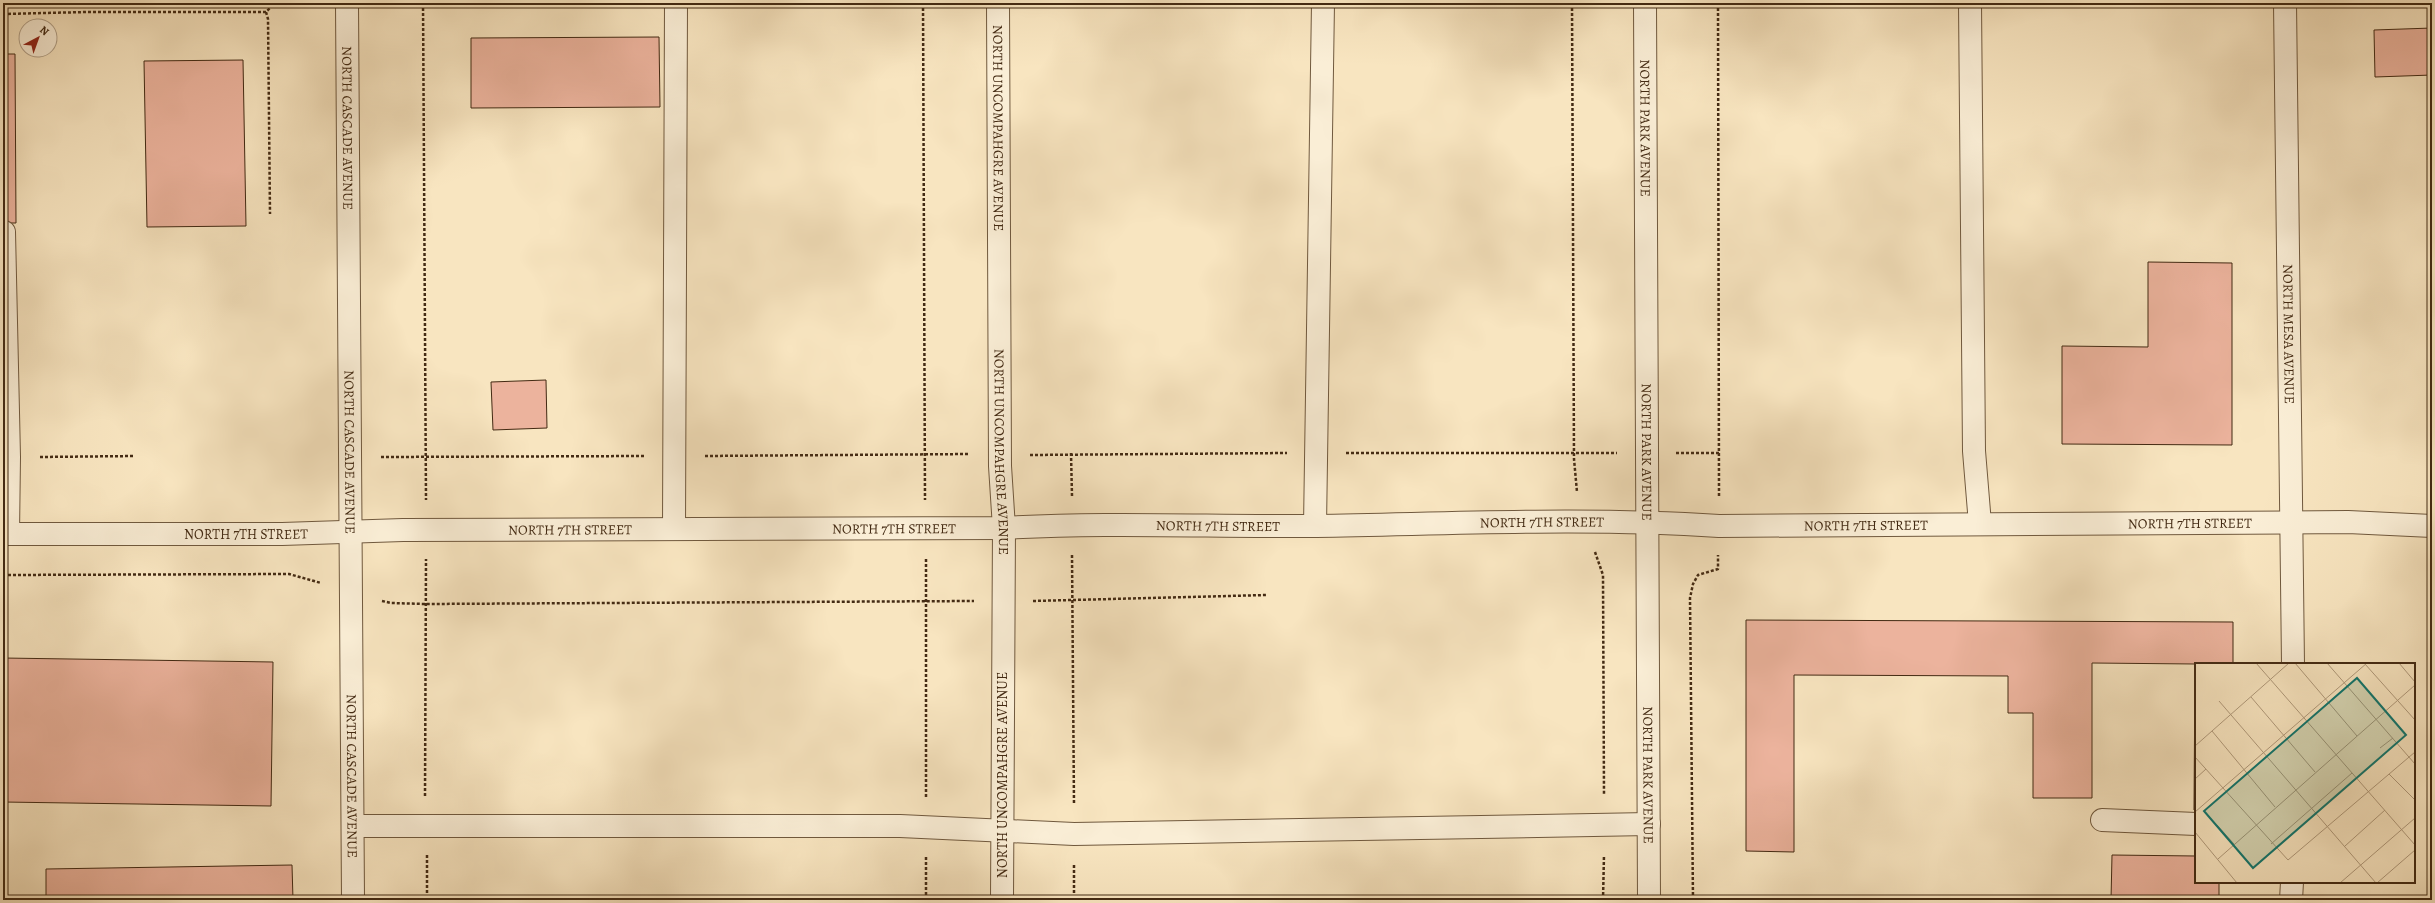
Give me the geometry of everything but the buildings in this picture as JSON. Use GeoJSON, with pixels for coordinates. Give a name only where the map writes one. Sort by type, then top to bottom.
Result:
{"type":"FeatureCollection","features":[{"type":"Feature","properties":{"kind":"street","name":"NORTH CASCADE AVENUE"},"geometry":{"type":"LineString","coordinates":[[347,3],[353,900]]}},
{"type":"Feature","properties":{"kind":"street"},"geometry":{"type":"LineString","coordinates":[[1315,526],[1323,3]]}},
{"type":"Feature","properties":{"kind":"street","name":"NORTH PARK AVENUE"},"geometry":{"type":"LineString","coordinates":[[1645,3],[1649,521],[1649,900]]}},
{"type":"Feature","properties":{"kind":"street"},"geometry":{"type":"LineString","coordinates":[[1970,3],[1974,451],[1980,524]]}},
{"type":"Feature","properties":{"kind":"street","name":"NORTH MESA AVENUE"},"geometry":{"type":"LineString","coordinates":[[2285,3],[2292,464],[2291,523],[2293,663]]}},
{"type":"Feature","properties":{"kind":"street"},"geometry":{"type":"LineString","coordinates":[[674,529],[676,4]]}},
{"type":"Feature","properties":{"kind":"street","name":"NORTH UNCOMPAHGRE AVENUE"},"geometry":{"type":"LineString","coordinates":[[998,4],[1001,456],[1004,528],[1002,900]]}},
{"type":"Feature","properties":{"kind":"street"},"geometry":{"type":"LineString","coordinates":[[4,232],[9,457],[6,534]]}},
{"type":"Feature","properties":{"kind":"street","name":"NORTH 7TH STREET"},"geometry":{"type":"LineString","coordinates":[[6,534],[282,534],[350,531],[1004,528],[1072,524],[1315,526],[1586,521],[1649,521],[1719,526],[2348,522],[2432,526]]}},
{"type":"Feature","properties":{"kind":"street"},"geometry":{"type":"LineString","coordinates":[[2102,820],[2195,824]]}},
{"type":"Feature","properties":{"kind":"street"},"geometry":{"type":"LineString","coordinates":[[353,826],[926,827],[1074,834],[1649,824]]}},
{"type":"Feature","properties":{"kind":"street"},"geometry":{"type":"LineString","coordinates":[[2292,883],[2292,900]]}},
{"type":"Feature","properties":{"kind":"path"},"geometry":{"type":"LineString","coordinates":[[3,14],[87,12],[266,12],[275,3]]}},
{"type":"Feature","properties":{"kind":"path"},"geometry":{"type":"LineString","coordinates":[[381,3],[676,4]]}},
{"type":"Feature","properties":{"kind":"path"},"geometry":{"type":"LineString","coordinates":[[858,4],[960,3]]}},
{"type":"Feature","properties":{"kind":"path"},"geometry":{"type":"LineString","coordinates":[[998,4],[1276,3]]}},
{"type":"Feature","properties":{"kind":"path"},"geometry":{"type":"LineString","coordinates":[[1572,3],[1575,486],[1603,575],[1603,900]]}},
{"type":"Feature","properties":{"kind":"path"},"geometry":{"type":"LineString","coordinates":[[1693,900],[1690,598],[1693,584],[1698,575],[1718,569],[1718,3]]}},
{"type":"Feature","properties":{"kind":"path"},"geometry":{"type":"LineString","coordinates":[[423,4],[426,506]]}},
{"type":"Feature","properties":{"kind":"path"},"geometry":{"type":"LineString","coordinates":[[923,4],[925,504]]}},
{"type":"Feature","properties":{"kind":"path"},"geometry":{"type":"LineString","coordinates":[[266,12],[268,19],[270,214]]}},
{"type":"Feature","properties":{"kind":"path"},"geometry":{"type":"LineString","coordinates":[[350,458],[925,455],[1001,456],[1071,453],[1574,454]]}},
{"type":"Feature","properties":{"kind":"path"},"geometry":{"type":"LineString","coordinates":[[1071,453],[1074,900]]}},
{"type":"Feature","properties":{"kind":"path"},"geometry":{"type":"LineString","coordinates":[[9,457],[135,456]]}},
{"type":"Feature","properties":{"kind":"path"},"geometry":{"type":"LineString","coordinates":[[926,551],[926,900]]}},
{"type":"Feature","properties":{"kind":"path"},"geometry":{"type":"LineString","coordinates":[[426,552],[427,900]]}},
{"type":"Feature","properties":{"kind":"path"},"geometry":{"type":"LineString","coordinates":[[3,575],[289,574],[327,584]]}},
{"type":"Feature","properties":{"kind":"path"},"geometry":{"type":"LineString","coordinates":[[1028,602],[1267,595]]}},
{"type":"Feature","properties":{"kind":"path"},"geometry":{"type":"LineString","coordinates":[[377,599],[391,603],[425,604],[975,601]]}}]}
